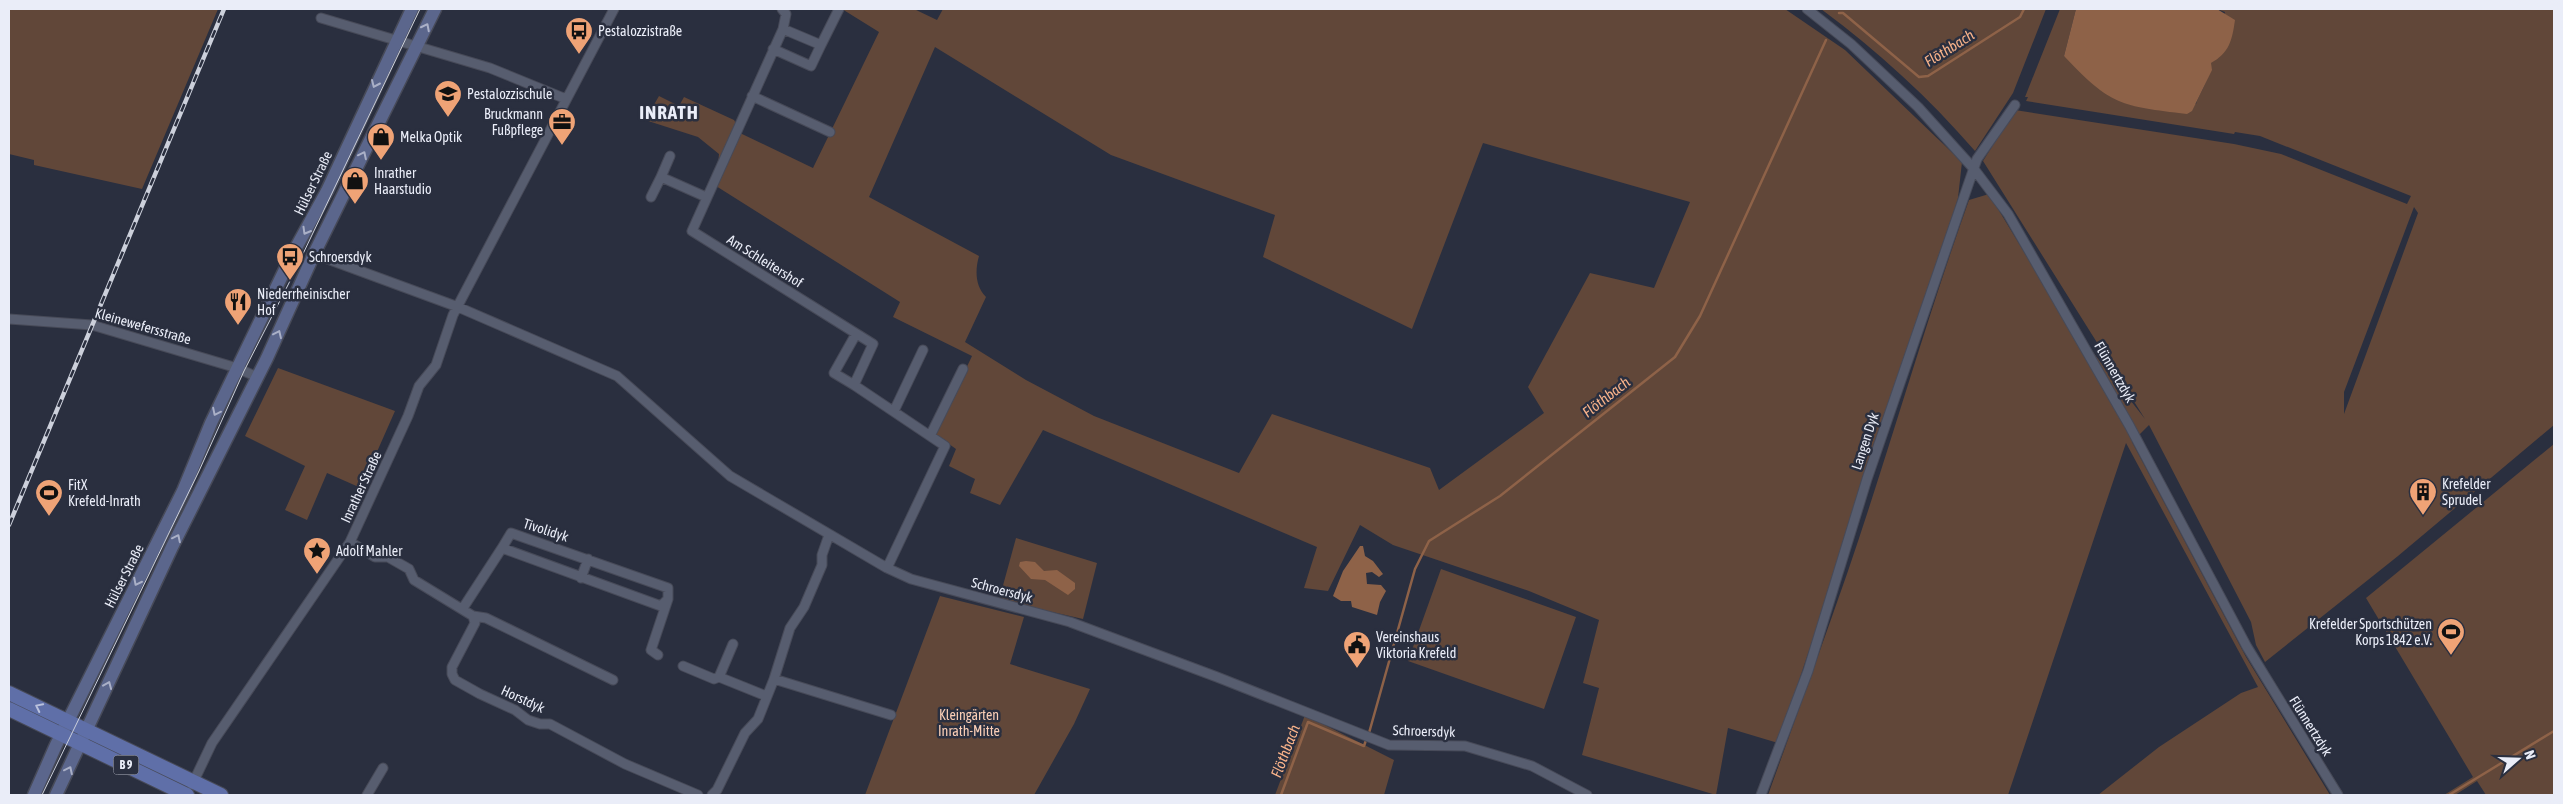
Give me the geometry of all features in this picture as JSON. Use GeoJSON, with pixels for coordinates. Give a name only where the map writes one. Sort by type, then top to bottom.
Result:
{"type":"FeatureCollection","features":[{"type":"Feature","properties":{"kind":"main road","name":"B 9"},"geometry":{"type":"LineString","coordinates":[[9,693],[221,795]]}},
{"type":"Feature","properties":{"kind":"main road","name":"B 9"},"geometry":{"type":"LineString","coordinates":[[9,709],[187,795]]}},
{"type":"Feature","properties":{"kind":"street","name":"Hülser Straße"},"geometry":{"type":"LineString","coordinates":[[34,795],[62,734],[183,491],[211,423],[237,368],[292,255],[327,191],[395,40],[412,9]]}},
{"type":"Feature","properties":{"kind":"street"},"geometry":{"type":"LineString","coordinates":[[56,795],[172,547],[257,377],[314,254],[435,9]]}},
{"type":"Feature","properties":{"kind":"street","name":"Inrather Straße"},"geometry":{"type":"LineString","coordinates":[[187,795],[212,743],[231,719],[350,542],[408,416],[419,386],[436,365],[453,315],[614,9]]}},
{"type":"Feature","properties":{"kind":"street","name":"Am Schleitershof"},"geometry":{"type":"LineString","coordinates":[[782,9],[786,14],[783,29],[692,231],[873,344],[854,385]]}},
{"type":"Feature","properties":{"kind":"street"},"geometry":{"type":"LineString","coordinates":[[773,49],[811,66],[839,9]]}},
{"type":"Feature","properties":{"kind":"street","name":"Flünnertzdyk"},"geometry":{"type":"LineString","coordinates":[[1807,9],[1884,74],[1974,169],[2008,214],[2129,425],[2247,647],[2338,795]]}},
{"type":"Feature","properties":{"kind":"street"},"geometry":{"type":"LineString","coordinates":[[320,18],[490,68],[566,99]]}},
{"type":"Feature","properties":{"kind":"street"},"geometry":{"type":"LineString","coordinates":[[783,29],[821,46]]}},
{"type":"Feature","properties":{"kind":"street"},"geometry":{"type":"LineString","coordinates":[[752,96],[830,132]]}},
{"type":"Feature","properties":{"kind":"street","name":"Langen Dyk"},"geometry":{"type":"LineString","coordinates":[[1761,795],[1808,671],[1867,479],[1977,159],[2015,105]]}},
{"type":"Feature","properties":{"kind":"street"},"geometry":{"type":"LineString","coordinates":[[651,197],[670,156]]}},
{"type":"Feature","properties":{"kind":"street"},"geometry":{"type":"LineString","coordinates":[[661,177],[706,197]]}},
{"type":"Feature","properties":{"kind":"street"},"geometry":{"type":"LineString","coordinates":[[314,254],[458,306]]}},
{"type":"Feature","properties":{"kind":"street","name":"Schroersdyk"},"geometry":{"type":"LineString","coordinates":[[458,306],[616,376],[730,476],[829,535],[911,580],[1070,622],[1217,677],[1389,745],[1465,746],[1532,766],[1587,795]]}},
{"type":"Feature","properties":{"kind":"street","name":"Kleinewefersstraße"},"geometry":{"type":"LineString","coordinates":[[9,319],[92,325],[237,368]]}},
{"type":"Feature","properties":{"kind":"street"},"geometry":{"type":"LineString","coordinates":[[856,334],[834,373],[931,434],[945,446],[887,568]]}},
{"type":"Feature","properties":{"kind":"street"},"geometry":{"type":"LineString","coordinates":[[894,411],[923,350]]}},
{"type":"Feature","properties":{"kind":"street"},"geometry":{"type":"LineString","coordinates":[[237,368],[257,377]]}},
{"type":"Feature","properties":{"kind":"street"},"geometry":{"type":"LineString","coordinates":[[931,434],[963,368]]}},
{"type":"Feature","properties":{"kind":"street","name":"Tivolidyk"},"geometry":{"type":"LineString","coordinates":[[463,608],[511,533],[668,588],[668,599]]}},
{"type":"Feature","properties":{"kind":"street"},"geometry":{"type":"LineString","coordinates":[[712,795],[717,790],[745,733],[758,718],[774,679],[790,628],[804,607],[822,565],[822,555],[829,535]]}},
{"type":"Feature","properties":{"kind":"street"},"geometry":{"type":"LineString","coordinates":[[350,542],[375,557],[388,557],[409,569],[414,580],[463,608],[473,616],[486,618],[613,680]]}},
{"type":"Feature","properties":{"kind":"street"},"geometry":{"type":"LineString","coordinates":[[502,548],[661,606],[668,599]]}},
{"type":"Feature","properties":{"kind":"street"},"geometry":{"type":"LineString","coordinates":[[581,578],[588,559]]}},
{"type":"Feature","properties":{"kind":"street"},"geometry":{"type":"LineString","coordinates":[[658,655],[651,650],[668,599]]}},
{"type":"Feature","properties":{"kind":"street","name":"Horstdyk"},"geometry":{"type":"LineString","coordinates":[[473,616],[475,623],[452,667],[452,674],[455,680],[515,710],[528,720],[540,724],[550,724],[625,764],[698,795]]}},
{"type":"Feature","properties":{"kind":"street"},"geometry":{"type":"LineString","coordinates":[[719,677],[733,644]]}},
{"type":"Feature","properties":{"kind":"street"},"geometry":{"type":"LineString","coordinates":[[683,666],[714,679],[719,677],[766,696]]}},
{"type":"Feature","properties":{"kind":"street"},"geometry":{"type":"LineString","coordinates":[[774,679],[891,715]]}},
{"type":"Feature","properties":{"kind":"street"},"geometry":{"type":"LineString","coordinates":[[367,795],[383,768]]}},
{"type":"Feature","properties":{"kind":"green space"},"geometry":{"type":"Polygon","coordinates":[[[9,9],[218,9],[142,189],[34,165],[34,160],[9,154],[9,9]]]}},
{"type":"Feature","properties":{"kind":"green space"},"geometry":{"type":"Polygon","coordinates":[[[842,9],[914,9],[937,20],[943,9],[1785,9],[1845,50],[1962,162],[1958,198],[1927,299],[1778,743],[1728,728],[1716,795],[1582,755],[1599,688],[1583,683],[1599,620],[1529,591],[1393,545],[1360,525],[1328,591],[1304,588],[1317,547],[1043,430],[1000,505],[970,493],[975,479],[949,466],[956,449],[935,434],[972,356],[893,317],[900,302],[716,186],[719,154],[698,137],[645,120],[659,96],[679,106],[684,97],[734,120],[742,134],[813,168],[879,32],[842,9]],[[935,47],[869,197],[979,256],[977,278],[982,293],[986,297],[965,342],[1026,380],[1094,416],[1239,473],[1272,414],[1430,468],[1439,490],[1544,413],[1528,387],[1590,273],[1654,288],[1690,202],[1483,143],[1412,329],[1263,257],[1275,215],[1111,155],[935,47]]]}},
{"type":"Feature","properties":{"kind":"green space"},"geometry":{"type":"Polygon","coordinates":[[[1821,9],[2046,9],[2013,93],[1975,151],[1940,112],[1902,76],[1863,41],[1821,9]]]}},
{"type":"Feature","properties":{"kind":"green space"},"geometry":{"type":"Polygon","coordinates":[[[2060,9],[2076,9],[2064,56],[2196,104],[2210,72],[2225,12],[2217,9],[2554,9],[2554,425],[2398,556],[2265,662],[2256,645],[2251,622],[2149,425],[2132,442],[2246,657],[2330,795],[2098,795],[2159,747],[2241,693],[2258,687],[2126,443],[2008,795],[1768,795],[1848,571],[1937,293],[1969,200],[1989,194],[2056,305],[2145,419],[1983,161],[2015,110],[2234,144],[2281,154],[2407,204],[2411,196],[2260,136],[2235,132],[2234,134],[2026,101],[2028,97],[2025,97],[2060,9]],[[2414,207],[2344,392],[2344,414],[2418,213],[2414,207]]]}},
{"type":"Feature","properties":{"kind":"green space"},"geometry":{"type":"Polygon","coordinates":[[[278,368],[395,411],[361,488],[327,473],[307,520],[285,510],[305,466],[245,436],[278,368]]]}},
{"type":"Feature","properties":{"kind":"green space"},"geometry":{"type":"Polygon","coordinates":[[[2554,444],[2554,795],[2486,795],[2477,781],[2455,795],[2444,795],[2473,777],[2366,598],[2554,444]]]}},
{"type":"Feature","properties":{"kind":"green space"},"geometry":{"type":"Polygon","coordinates":[[[1016,538],[1097,563],[1083,619],[999,600],[1016,538]]]}},
{"type":"Feature","properties":{"kind":"green space"},"geometry":{"type":"Polygon","coordinates":[[[1441,569],[1576,617],[1544,709],[1408,661],[1441,569]]]}},
{"type":"Feature","properties":{"kind":"green space","name":"Kleingärten Inrath-Mitte"},"geometry":{"type":"Polygon","coordinates":[[[940,596],[1024,617],[1010,664],[1090,689],[1074,724],[1034,795],[865,795],[940,596]]]}},
{"type":"Feature","properties":{"kind":"green space"},"geometry":{"type":"Polygon","coordinates":[[[1305,715],[1394,760],[1384,795],[1275,795],[1305,715]]]}},
{"type":"Feature","properties":{"kind":"shaded area"},"geometry":{"type":"Polygon","coordinates":[[[2076,9],[2217,9],[2235,20],[2229,46],[2222,55],[2211,63],[2212,70],[2192,111],[2187,114],[2147,109],[2118,101],[2080,73],[2064,56],[2076,9]]]}},
{"type":"Feature","properties":{"kind":"shaded area"},"geometry":{"type":"Polygon","coordinates":[[[1360,546],[1363,546],[1365,556],[1373,561],[1383,574],[1379,577],[1372,572],[1366,573],[1367,584],[1381,585],[1386,591],[1380,602],[1377,615],[1352,607],[1351,601],[1341,601],[1333,596],[1343,571],[1360,546]]]}},
{"type":"Feature","properties":{"kind":"shaded area"},"geometry":{"type":"Polygon","coordinates":[[[1020,562],[1035,562],[1044,571],[1057,570],[1075,583],[1075,589],[1068,595],[1045,580],[1031,579],[1019,566],[1020,562]]]}},
{"type":"Feature","properties":{"kind":"waterway","name":"Flöthbach"},"geometry":{"type":"LineString","coordinates":[[1839,13],[1843,13],[1919,77],[1928,76],[2020,17],[2024,9]]}},
{"type":"Feature","properties":{"kind":"waterway","name":"Flöthbach"},"geometry":{"type":"LineString","coordinates":[[1369,733],[1415,569],[1429,541],[1500,496],[1675,357],[1700,316],[1826,40]]}},
{"type":"Feature","properties":{"kind":"waterway","name":"Flöthbach"},"geometry":{"type":"LineString","coordinates":[[1281,795],[1308,722],[1364,746],[1366,740]]}},
{"type":"Feature","properties":{"kind":"waterway"},"geometry":{"type":"LineString","coordinates":[[2449,795],[2554,731]]}},
{"type":"Feature","properties":{"kind":"tram line"},"geometry":{"type":"LineString","coordinates":[[42,795],[199,471],[244,371],[290,281],[420,9]]}},
{"type":"Feature","properties":{"kind":"railway"},"geometry":{"type":"LineString","coordinates":[[9,525],[224,9]]}},
{"type":"Feature","properties":{"kind":"place","name":"Pestalozzistraße"},"geometry":{"type":"Point","coordinates":[579,55]}},
{"type":"Feature","properties":{"kind":"place","name":"Pestalozzischule"},"geometry":{"type":"Point","coordinates":[448,118]}},
{"type":"Feature","properties":{"kind":"place","name":"Bruckmann Fußpflege"},"geometry":{"type":"Point","coordinates":[562,146]}},
{"type":"Feature","properties":{"kind":"place","name":"Melka Optik"},"geometry":{"type":"Point","coordinates":[381,161]}},
{"type":"Feature","properties":{"kind":"place","name":"Inrather Haarstudio"},"geometry":{"type":"Point","coordinates":[355,205]}},
{"type":"Feature","properties":{"kind":"place","name":"Schroersdyk"},"geometry":{"type":"Point","coordinates":[290,281]}},
{"type":"Feature","properties":{"kind":"place","name":"Niederrheinischer Hof"},"geometry":{"type":"Point","coordinates":[238,326]}},
{"type":"Feature","properties":{"kind":"place","name":"Krefelder Sprudel"},"geometry":{"type":"Point","coordinates":[2423,516]}},
{"type":"Feature","properties":{"kind":"place","name":"FitX Krefeld-Inrath"},"geometry":{"type":"Point","coordinates":[49,517]}},
{"type":"Feature","properties":{"kind":"place","name":"Adolf Mahler"},"geometry":{"type":"Point","coordinates":[317,575]}},
{"type":"Feature","properties":{"kind":"place","name":"Krefelder Sportschützen Korps 1842 e.V."},"geometry":{"type":"Point","coordinates":[2451,656]}},
{"type":"Feature","properties":{"kind":"place","name":"Vereinshaus Viktoria Krefeld"},"geometry":{"type":"Point","coordinates":[1357,669]}},
{"type":"Feature","properties":{"kind":"district","name":"INRATH"},"geometry":{"type":"Point","coordinates":[669,112]}}]}
